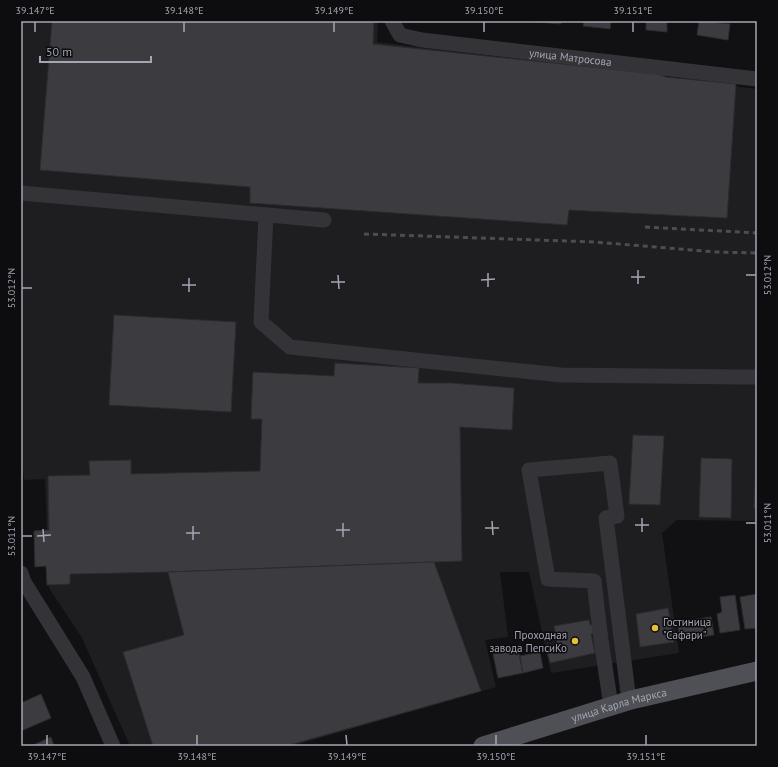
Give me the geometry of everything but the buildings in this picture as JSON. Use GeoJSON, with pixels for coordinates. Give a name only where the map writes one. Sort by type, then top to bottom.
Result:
{"type":"FeatureCollection","features":[{"type":"Feature","properties":{"kind":"main road","name":"улица Карла Маркса"},"geometry":{"type":"LineString","coordinates":[[483,746],[638,698],[757,671]]}},
{"type":"Feature","properties":{"kind":"street","name":"улица Матросова"},"geometry":{"type":"LineString","coordinates":[[392,21],[400,35],[422,40],[757,79]]}},
{"type":"Feature","properties":{"kind":"street"},"geometry":{"type":"LineString","coordinates":[[21,193],[324,220]]}},
{"type":"Feature","properties":{"kind":"street"},"geometry":{"type":"LineString","coordinates":[[266,215],[261,322],[290,347],[561,375],[757,376]]}},
{"type":"Feature","properties":{"kind":"street"},"geometry":{"type":"LineString","coordinates":[[610,463],[617,516],[606,518],[620,703],[601,640],[594,581],[548,579],[529,470],[610,463]]}},
{"type":"Feature","properties":{"kind":"street"},"geometry":{"type":"LineString","coordinates":[[21,573],[24,582],[83,677],[113,746]]}},
{"type":"Feature","properties":{"kind":"shaded area"},"geometry":{"type":"Polygon","coordinates":[[[21,21],[378,21],[377,42],[757,89],[757,521],[677,520],[662,533],[679,653],[551,673],[529,572],[500,572],[508,637],[485,640],[496,687],[292,746],[130,746],[82,638],[49,588],[45,479],[24,480],[21,448],[21,21]]]}},
{"type":"Feature","properties":{"kind":"railway"},"geometry":{"type":"LineString","coordinates":[[645,227],[757,233]]}},
{"type":"Feature","properties":{"kind":"railway"},"geometry":{"type":"LineString","coordinates":[[364,234],[595,242],[716,252],[757,253]]}},
{"type":"Feature","properties":{"kind":"place","name":"Гостиница \"Сафари\""},"geometry":{"type":"Point","coordinates":[655,628]}},
{"type":"Feature","properties":{"kind":"place","name":"Проходная завода ПепсиКо"},"geometry":{"type":"Point","coordinates":[575,641]}}]}
